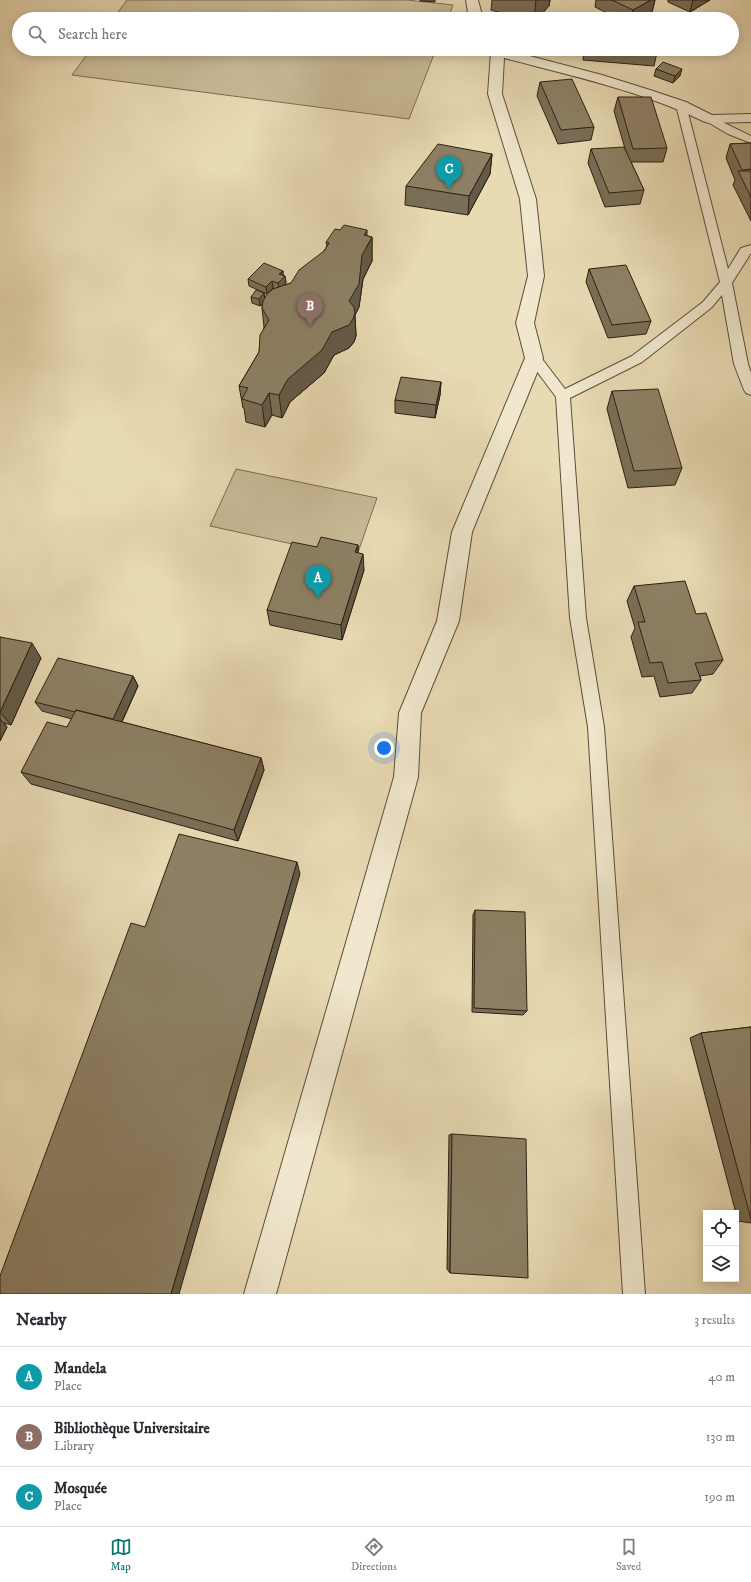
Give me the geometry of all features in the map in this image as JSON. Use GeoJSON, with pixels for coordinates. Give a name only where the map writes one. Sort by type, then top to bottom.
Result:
{"type":"FeatureCollection","features":[{"type":"Feature","properties":{"kind":"street"},"geometry":{"type":"LineString","coordinates":[[472,0],[475,12]]}},
{"type":"Feature","properties":{"kind":"street"},"geometry":{"type":"LineString","coordinates":[[260,1294],[406,777],[410,713],[448,621],[462,532],[534,358],[525,323],[536,276],[528,199],[496,94],[497,56]]}},
{"type":"Feature","properties":{"kind":"street"},"geometry":{"type":"LineString","coordinates":[[518,56],[597,78],[681,105],[710,119],[751,118]]}},
{"type":"Feature","properties":{"kind":"lane"},"geometry":{"type":"LineString","coordinates":[[681,105],[726,283],[741,364],[751,390]]}},
{"type":"Feature","properties":{"kind":"lane"},"geometry":{"type":"LineString","coordinates":[[710,119],[732,132],[751,140]]}},
{"type":"Feature","properties":{"kind":"lane"},"geometry":{"type":"LineString","coordinates":[[563,396],[637,359],[707,306],[726,283],[745,251],[751,249]]}},
{"type":"Feature","properties":{"kind":"lane"},"geometry":{"type":"LineString","coordinates":[[534,358],[563,396],[578,618],[596,727],[634,1294]]}},
{"type":"Feature","properties":{"kind":"shaded area"},"geometry":{"type":"Polygon","coordinates":[[[127,0],[407,0],[453,5],[450,12],[118,12],[127,0]]]}},
{"type":"Feature","properties":{"kind":"shaded area"},"geometry":{"type":"Polygon","coordinates":[[[86,56],[433,56],[409,119],[72,75],[86,56]]]}},
{"type":"Feature","properties":{"kind":"shaded area"},"geometry":{"type":"Polygon","coordinates":[[[236,469],[377,498],[356,558],[210,526],[236,469]]]}},
{"type":"Feature","properties":{"kind":"building"},"geometry":{"type":"Polygon","coordinates":[[[612,0],[651,0],[633,10],[612,0]]]}},
{"type":"Feature","properties":{"kind":"building"},"geometry":{"type":"Polygon","coordinates":[[[663,62],[682,69],[675,76],[656,69],[663,62]]]}},
{"type":"Feature","properties":{"kind":"building"},"geometry":{"type":"Polygon","coordinates":[[[572,79],[594,127],[561,130],[540,82],[572,79]]]}},
{"type":"Feature","properties":{"kind":"building"},"geometry":{"type":"Polygon","coordinates":[[[618,97],[651,97],[667,148],[633,149],[618,97]]]}},
{"type":"Feature","properties":{"kind":"building"},"geometry":{"type":"Polygon","coordinates":[[[751,143],[751,169],[742,170],[730,144],[751,143]]]}},
{"type":"Feature","properties":{"kind":"building"},"geometry":{"type":"Polygon","coordinates":[[[438,144],[492,154],[469,196],[406,186],[438,144]]]}},
{"type":"Feature","properties":{"kind":"building"},"geometry":{"type":"Polygon","coordinates":[[[624,147],[644,190],[609,193],[591,149],[624,147]]]}},
{"type":"Feature","properties":{"kind":"building"},"geometry":{"type":"Polygon","coordinates":[[[738,171],[751,171],[751,197],[738,171]]]}},
{"type":"Feature","properties":{"kind":"building"},"geometry":{"type":"Polygon","coordinates":[[[344,225],[367,230],[364,235],[372,237],[362,255],[359,284],[349,301],[354,307],[355,313],[353,319],[349,325],[332,332],[322,350],[288,379],[279,395],[269,393],[262,405],[242,399],[248,388],[239,386],[259,352],[260,335],[269,320],[262,308],[263,301],[267,294],[273,289],[291,283],[299,270],[324,251],[329,243],[326,242],[335,229],[340,230],[344,225]]]}},
{"type":"Feature","properties":{"kind":"building"},"geometry":{"type":"Polygon","coordinates":[[[264,263],[283,271],[279,274],[285,276],[278,283],[272,281],[266,287],[248,279],[264,263]]]}},
{"type":"Feature","properties":{"kind":"building"},"geometry":{"type":"Polygon","coordinates":[[[626,265],[651,321],[612,325],[589,269],[626,265]]]}},
{"type":"Feature","properties":{"kind":"building"},"geometry":{"type":"Polygon","coordinates":[[[256,290],[264,293],[259,299],[251,297],[256,290]]]}},
{"type":"Feature","properties":{"kind":"building"},"geometry":{"type":"Polygon","coordinates":[[[401,377],[441,382],[436,405],[395,400],[401,377]]]}},
{"type":"Feature","properties":{"kind":"building"},"geometry":{"type":"Polygon","coordinates":[[[658,389],[682,468],[634,471],[612,391],[658,389]]]}},
{"type":"Feature","properties":{"kind":"building"},"geometry":{"type":"Polygon","coordinates":[[[321,537],[358,545],[355,552],[363,554],[341,625],[267,610],[292,542],[317,547],[321,537]]]}},
{"type":"Feature","properties":{"kind":"building"},"geometry":{"type":"Polygon","coordinates":[[[685,581],[696,614],[706,613],[723,660],[695,663],[701,680],[668,683],[662,662],[650,663],[638,622],[645,622],[634,586],[685,581]]]}},
{"type":"Feature","properties":{"kind":"building"},"geometry":{"type":"Polygon","coordinates":[[[0,637],[32,643],[0,712],[0,637]]]}},
{"type":"Feature","properties":{"kind":"building"},"geometry":{"type":"Polygon","coordinates":[[[58,658],[133,676],[113,719],[76,710],[75,712],[35,702],[58,658]]]}},
{"type":"Feature","properties":{"kind":"building"},"geometry":{"type":"Polygon","coordinates":[[[76,710],[261,758],[234,830],[21,772],[47,722],[67,727],[76,710]]]}},
{"type":"Feature","properties":{"kind":"building"},"geometry":{"type":"Polygon","coordinates":[[[179,834],[297,862],[171,1294],[0,1294],[0,1276],[131,923],[145,927],[179,834]]]}},
{"type":"Feature","properties":{"kind":"building"},"geometry":{"type":"Polygon","coordinates":[[[475,910],[525,912],[527,1011],[474,1008],[475,910]]]}},
{"type":"Feature","properties":{"kind":"building"},"geometry":{"type":"Polygon","coordinates":[[[751,1027],[751,1219],[701,1033],[751,1027]]]}},
{"type":"Feature","properties":{"kind":"building"},"geometry":{"type":"Polygon","coordinates":[[[452,1134],[526,1139],[528,1278],[450,1273],[452,1134]]]}},
{"type":"Feature","properties":{"kind":"place","name":"Mosquée"},"geometry":{"type":"Point","coordinates":[449,189]}},
{"type":"Feature","properties":{"kind":"place","name":"Bibliothèque Universitaire"},"geometry":{"type":"Point","coordinates":[310,326]}},
{"type":"Feature","properties":{"kind":"place","name":"Mandela"},"geometry":{"type":"Point","coordinates":[318,598]}}]}
